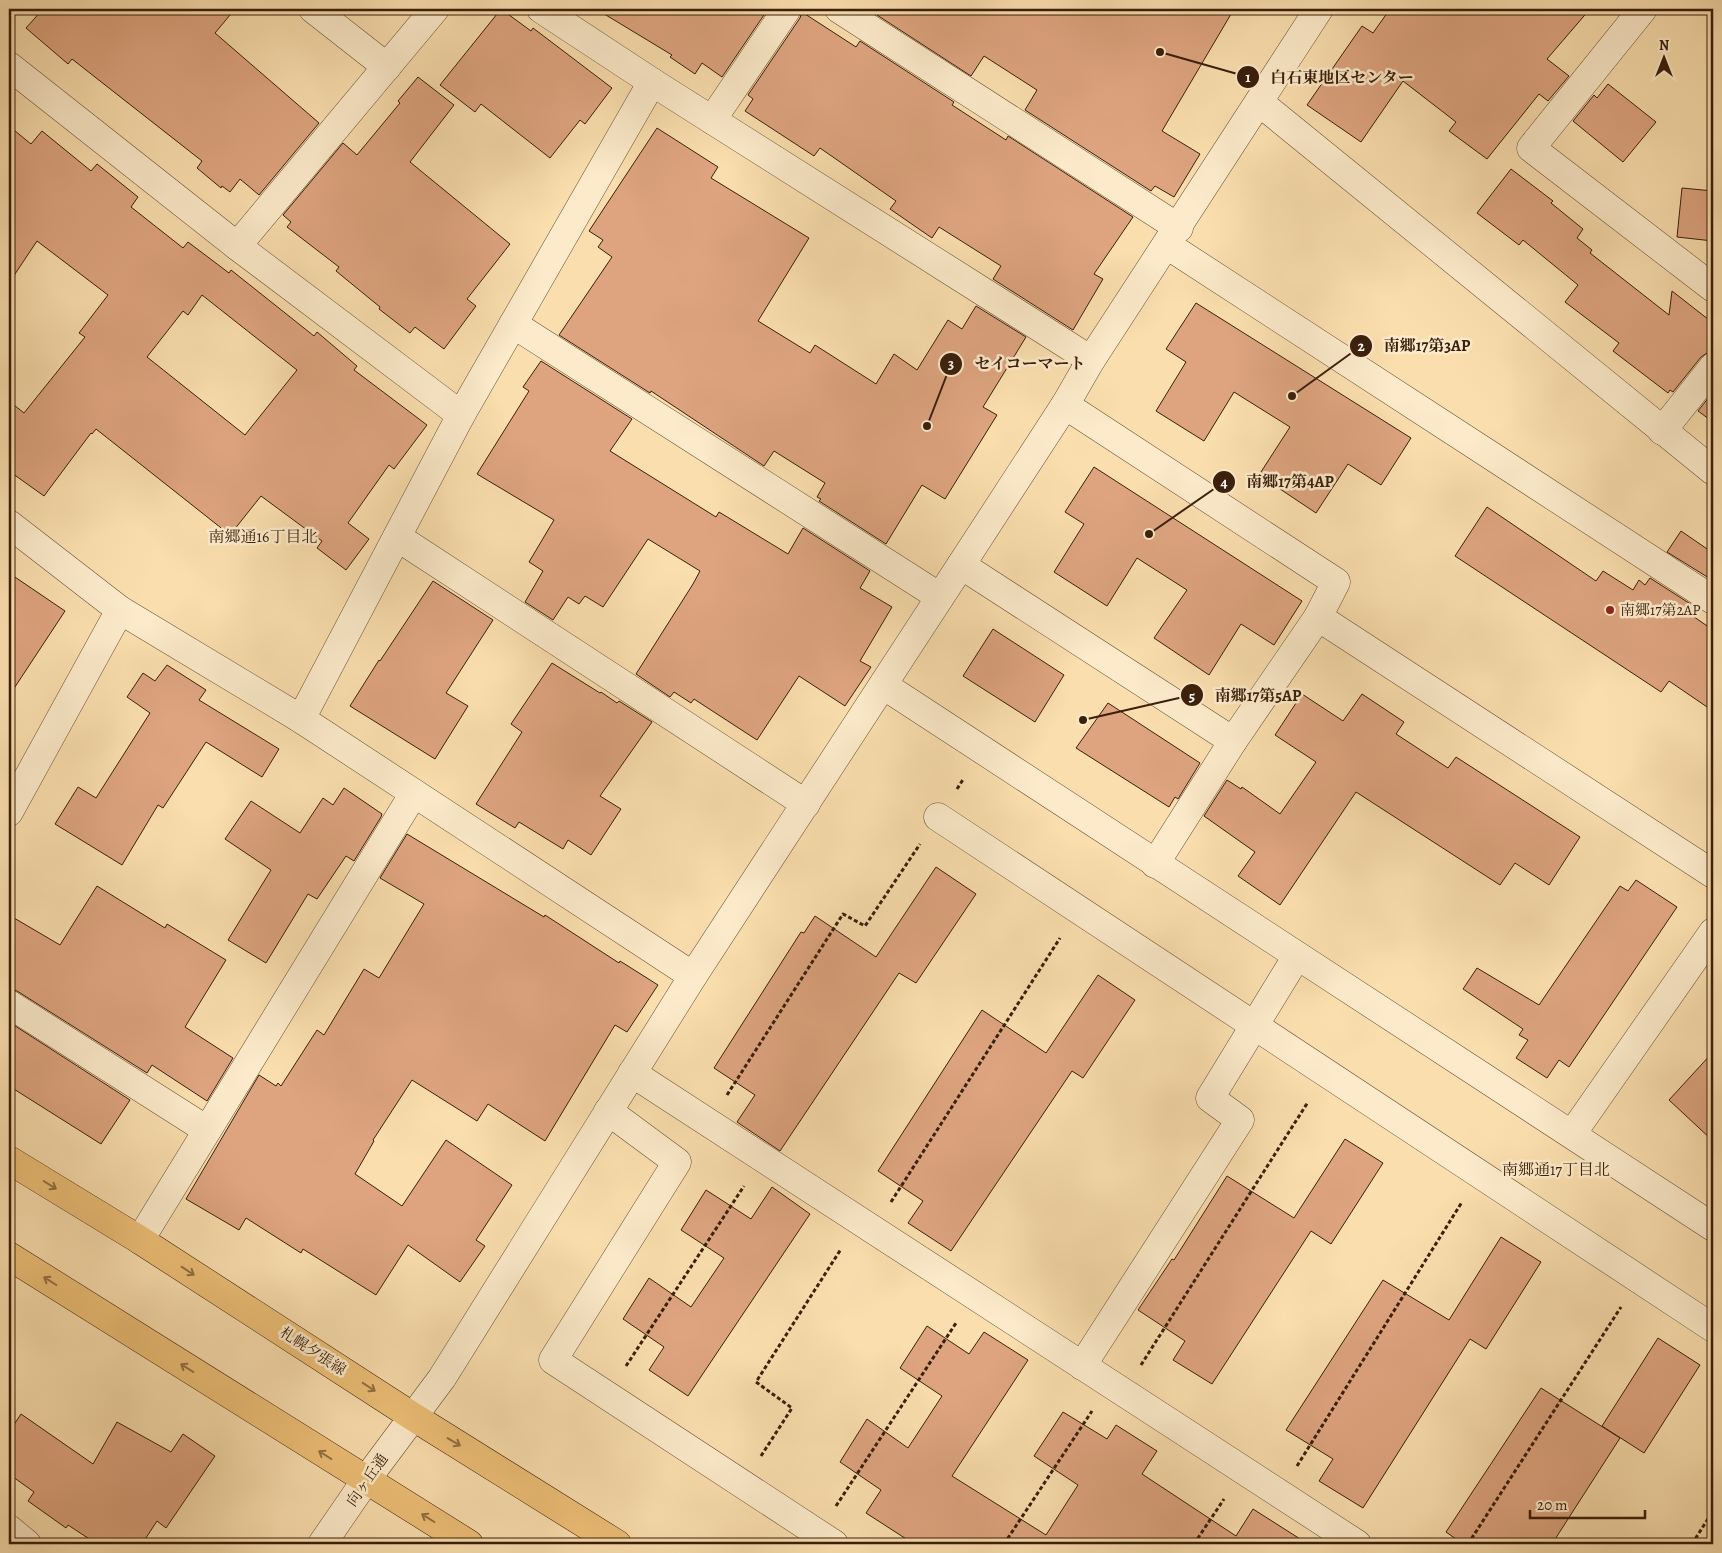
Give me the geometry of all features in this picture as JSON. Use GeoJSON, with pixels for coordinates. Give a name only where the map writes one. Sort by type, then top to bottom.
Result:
{"type":"FeatureCollection","features":[{"type":"Feature","properties":{"kind":"main road","name":"札幌夕張線"},"geometry":{"type":"LineString","coordinates":[[9,1160],[140,1240],[412,1416],[617,1544]]}},
{"type":"Feature","properties":{"kind":"main road"},"geometry":{"type":"LineString","coordinates":[[9,1256],[469,1544]]}},
{"type":"Feature","properties":{"kind":"street"},"geometry":{"type":"LineString","coordinates":[[313,9],[387,67]]}},
{"type":"Feature","properties":{"kind":"street"},"geometry":{"type":"LineString","coordinates":[[237,246],[435,9]]}},
{"type":"Feature","properties":{"kind":"street"},"geometry":{"type":"LineString","coordinates":[[542,9],[652,82],[1091,360]]}},
{"type":"Feature","properties":{"kind":"street"},"geometry":{"type":"LineString","coordinates":[[712,120],[787,9]]}},
{"type":"Feature","properties":{"kind":"street"},"geometry":{"type":"LineString","coordinates":[[840,9],[1713,600]]}},
{"type":"Feature","properties":{"kind":"street","name":"向ヶ丘通"},"geometry":{"type":"LineString","coordinates":[[322,1544],[412,1416],[442,1378],[693,976],[1065,405],[1091,360],[1319,9]]}},
{"type":"Feature","properties":{"kind":"street"},"geometry":{"type":"LineString","coordinates":[[1643,9],[1531,148],[1713,288]]}},
{"type":"Feature","properties":{"kind":"street"},"geometry":{"type":"LineString","coordinates":[[9,66],[237,246],[461,415]]}},
{"type":"Feature","properties":{"kind":"street"},"geometry":{"type":"LineString","coordinates":[[302,719],[461,415],[652,82]]}},
{"type":"Feature","properties":{"kind":"street"},"geometry":{"type":"LineString","coordinates":[[1259,102],[1713,471]]}},
{"type":"Feature","properties":{"kind":"street"},"geometry":{"type":"LineString","coordinates":[[513,324],[940,598]]}},
{"type":"Feature","properties":{"kind":"street"},"geometry":{"type":"LineString","coordinates":[[1662,431],[1713,367]]}},
{"type":"Feature","properties":{"kind":"street"},"geometry":{"type":"LineString","coordinates":[[1065,405],[1336,582],[1318,617],[1233,741],[1155,864]]}},
{"type":"Feature","properties":{"kind":"street"},"geometry":{"type":"LineString","coordinates":[[9,524],[120,610],[302,719],[693,976]]}},
{"type":"Feature","properties":{"kind":"street"},"geometry":{"type":"LineString","coordinates":[[397,536],[806,804]]}},
{"type":"Feature","properties":{"kind":"street"},"geometry":{"type":"LineString","coordinates":[[961,565],[1233,741]]}},
{"type":"Feature","properties":{"kind":"street"},"geometry":{"type":"LineString","coordinates":[[9,812],[120,610]]}},
{"type":"Feature","properties":{"kind":"street"},"geometry":{"type":"LineString","coordinates":[[1318,617],[1713,874]]}},
{"type":"Feature","properties":{"kind":"street"},"geometry":{"type":"LineString","coordinates":[[883,685],[1713,1227]]}},
{"type":"Feature","properties":{"kind":"street"},"geometry":{"type":"LineString","coordinates":[[140,1240],[414,793]]}},
{"type":"Feature","properties":{"kind":"street"},"geometry":{"type":"LineString","coordinates":[[938,817],[1713,1328]]}},
{"type":"Feature","properties":{"kind":"street"},"geometry":{"type":"LineString","coordinates":[[1572,1134],[1713,932]]}},
{"type":"Feature","properties":{"kind":"street"},"geometry":{"type":"LineString","coordinates":[[1082,1366],[1240,1120],[1210,1098],[1297,956]]}},
{"type":"Feature","properties":{"kind":"street"},"geometry":{"type":"LineString","coordinates":[[9,1004],[207,1130]]}},
{"type":"Feature","properties":{"kind":"street"},"geometry":{"type":"LineString","coordinates":[[632,1073],[1357,1544]]}},
{"type":"Feature","properties":{"kind":"street"},"geometry":{"type":"LineString","coordinates":[[608,1111],[677,1162],[553,1360],[826,1539]]}},
{"type":"Feature","properties":{"kind":"street"},"geometry":{"type":"LineString","coordinates":[[9,1529],[27,1544]]}},
{"type":"Feature","properties":{"kind":"path"},"geometry":{"type":"LineString","coordinates":[[709,1123],[843,914],[864,926],[982,751]]}},
{"type":"Feature","properties":{"kind":"path"},"geometry":{"type":"LineString","coordinates":[[744,1485],[792,1408],[756,1382],[866,1225],[1078,910]]}},
{"type":"Feature","properties":{"kind":"path"},"geometry":{"type":"LineString","coordinates":[[1004,1544],[1117,1388],[1326,1073]]}},
{"type":"Feature","properties":{"kind":"path"},"geometry":{"type":"LineString","coordinates":[[606,1396],[762,1158]]}},
{"type":"Feature","properties":{"kind":"path"},"geometry":{"type":"LineString","coordinates":[[1279,1494],[1480,1174]]}},
{"type":"Feature","properties":{"kind":"path"},"geometry":{"type":"LineString","coordinates":[[1468,1544],[1640,1279]]}},
{"type":"Feature","properties":{"kind":"path"},"geometry":{"type":"LineString","coordinates":[[826,1539],[974,1295]]}},
{"type":"Feature","properties":{"kind":"path"},"geometry":{"type":"LineString","coordinates":[[1194,1544],[1243,1470]]}},
{"type":"Feature","properties":{"kind":"path"},"geometry":{"type":"LineString","coordinates":[[1692,1544],[1713,1511]]}},
{"type":"Feature","properties":{"kind":"building"},"geometry":{"type":"Polygon","coordinates":[[[43,9],[235,9],[215,33],[319,123],[259,195],[240,179],[230,192],[222,186],[221,188],[197,168],[202,161],[72,59],[68,64],[26,28],[43,9]]]}},
{"type":"Feature","properties":{"kind":"building"},"geometry":{"type":"Polygon","coordinates":[[[501,9],[531,31],[533,28],[612,88],[585,124],[580,120],[550,158],[481,104],[475,112],[440,85],[501,9]]]}},
{"type":"Feature","properties":{"kind":"building"},"geometry":{"type":"Polygon","coordinates":[[[596,9],[768,9],[722,77],[702,63],[695,74],[670,57],[672,55],[596,9]]]}},
{"type":"Feature","properties":{"kind":"building"},"geometry":{"type":"Polygon","coordinates":[[[882,9],[1234,9],[1162,131],[1200,154],[1174,197],[1155,186],[1151,191],[1025,110],[1037,90],[984,56],[971,76],[877,15],[882,9]]]}},
{"type":"Feature","properties":{"kind":"building"},"geometry":{"type":"Polygon","coordinates":[[[1390,9],[1590,9],[1547,59],[1569,76],[1548,101],[1539,94],[1487,159],[1449,131],[1456,122],[1403,81],[1361,142],[1307,105],[1362,26],[1373,33],[1390,9]]]}},
{"type":"Feature","properties":{"kind":"building"},"geometry":{"type":"Polygon","coordinates":[[[802,12],[856,47],[860,41],[954,102],[952,105],[1006,140],[1008,136],[1133,217],[1094,274],[1103,279],[1073,330],[993,279],[1001,266],[939,227],[932,238],[890,209],[896,201],[820,148],[814,156],[745,111],[753,99],[748,95],[800,18],[802,12]]]}},
{"type":"Feature","properties":{"kind":"building"},"geometry":{"type":"Polygon","coordinates":[[[418,77],[454,105],[410,162],[510,244],[467,299],[476,306],[444,349],[415,327],[410,333],[379,309],[380,307],[336,271],[339,267],[287,227],[291,222],[283,215],[343,143],[357,155],[400,103],[398,101],[418,77]]]}},
{"type":"Feature","properties":{"kind":"building"},"geometry":{"type":"Polygon","coordinates":[[[1608,84],[1656,122],[1623,162],[1573,121],[1594,95],[1597,98],[1608,84]]]}},
{"type":"Feature","properties":{"kind":"building"},"geometry":{"type":"Polygon","coordinates":[[[9,126],[31,144],[42,131],[91,171],[97,164],[138,197],[131,207],[183,248],[188,242],[229,273],[231,270],[314,336],[317,332],[357,366],[354,370],[427,425],[394,469],[389,465],[348,523],[369,539],[346,570],[317,548],[322,541],[261,496],[230,535],[96,429],[44,496],[9,471],[9,401],[24,413],[85,337],[79,333],[108,295],[37,241],[9,283],[9,126]],[[202,295],[188,315],[183,311],[147,357],[245,435],[297,370],[202,295]]]}},
{"type":"Feature","properties":{"kind":"building"},"geometry":{"type":"Polygon","coordinates":[[[657,128],[718,167],[711,178],[809,238],[758,321],[810,353],[815,345],[876,384],[894,354],[917,370],[948,320],[962,329],[976,306],[1026,337],[983,407],[997,415],[945,499],[922,485],[886,544],[819,501],[821,499],[817,497],[825,483],[774,451],[764,466],[651,391],[650,393],[559,335],[612,257],[598,247],[603,240],[589,231],[657,128]]]}},
{"type":"Feature","properties":{"kind":"building"},"geometry":{"type":"Polygon","coordinates":[[[1511,169],[1553,201],[1551,203],[1583,229],[1577,238],[1592,250],[1590,253],[1669,315],[1672,291],[1713,323],[1713,352],[1701,357],[1673,392],[1670,390],[1668,393],[1613,351],[1619,343],[1565,302],[1578,285],[1523,240],[1519,245],[1477,213],[1511,169]]]}},
{"type":"Feature","properties":{"kind":"building"},"geometry":{"type":"Polygon","coordinates":[[[1682,188],[1713,191],[1713,241],[1677,237],[1682,188]]]}},
{"type":"Feature","properties":{"kind":"building"},"geometry":{"type":"Polygon","coordinates":[[[1196,303],[1411,438],[1381,485],[1348,464],[1316,513],[1259,475],[1290,427],[1234,392],[1204,441],[1156,411],[1186,362],[1166,349],[1196,303]]]}},
{"type":"Feature","properties":{"kind":"building"},"geometry":{"type":"Polygon","coordinates":[[[541,361],[632,419],[610,451],[716,517],[719,512],[788,554],[803,528],[870,571],[860,588],[892,607],[860,661],[871,667],[845,706],[799,676],[757,740],[694,699],[691,703],[674,692],[670,697],[636,674],[700,571],[648,539],[603,607],[585,596],[579,604],[568,597],[553,620],[525,602],[543,571],[529,562],[554,520],[477,474],[529,391],[523,387],[541,361]]]}},
{"type":"Feature","properties":{"kind":"building"},"geometry":{"type":"Polygon","coordinates":[[[1713,392],[1713,422],[1698,411],[1713,392]]]}},
{"type":"Feature","properties":{"kind":"building"},"geometry":{"type":"Polygon","coordinates":[[[1094,467],[1302,601],[1274,645],[1241,624],[1209,675],[1154,638],[1187,590],[1137,558],[1107,606],[1054,572],[1084,524],[1065,512],[1094,467]]]}},
{"type":"Feature","properties":{"kind":"building","name":"南郷17第2AP"},"geometry":{"type":"Polygon","coordinates":[[[1487,507],[1596,581],[1603,571],[1633,590],[1639,580],[1645,585],[1650,578],[1692,605],[1687,612],[1713,630],[1713,711],[1669,681],[1661,692],[1455,556],[1487,507]]]}},
{"type":"Feature","properties":{"kind":"building"},"geometry":{"type":"Polygon","coordinates":[[[1681,531],[1713,553],[1713,571],[1709,578],[1667,552],[1681,531]]]}},
{"type":"Feature","properties":{"kind":"building"},"geometry":{"type":"Polygon","coordinates":[[[9,573],[65,611],[9,696],[9,573]]]}},
{"type":"Feature","properties":{"kind":"building"},"geometry":{"type":"Polygon","coordinates":[[[433,581],[493,620],[446,693],[468,706],[435,759],[350,706],[433,581]]]}},
{"type":"Feature","properties":{"kind":"building"},"geometry":{"type":"Polygon","coordinates":[[[993,629],[1064,675],[1035,722],[963,676],[993,629]]]}},
{"type":"Feature","properties":{"kind":"building"},"geometry":{"type":"Polygon","coordinates":[[[552,663],[652,722],[600,796],[621,809],[591,855],[568,840],[563,849],[519,822],[515,828],[476,804],[522,732],[511,724],[552,663]]]}},
{"type":"Feature","properties":{"kind":"building"},"geometry":{"type":"Polygon","coordinates":[[[167,665],[206,690],[199,700],[279,749],[262,777],[206,742],[163,808],[158,805],[122,865],[55,824],[78,787],[96,798],[150,713],[127,697],[143,673],[155,681],[167,665]]]}},
{"type":"Feature","properties":{"kind":"building"},"geometry":{"type":"Polygon","coordinates":[[[1302,694],[1343,721],[1362,694],[1404,722],[1396,734],[1448,768],[1456,757],[1580,837],[1549,885],[1515,863],[1500,885],[1356,792],[1280,905],[1238,876],[1255,852],[1204,816],[1227,780],[1241,789],[1242,787],[1280,814],[1316,762],[1275,735],[1302,694]]]}},
{"type":"Feature","properties":{"kind":"building"},"geometry":{"type":"Polygon","coordinates":[[[1108,703],[1200,763],[1178,799],[1175,797],[1169,807],[1076,748],[1108,703]]]}},
{"type":"Feature","properties":{"kind":"building"},"geometry":{"type":"Polygon","coordinates":[[[344,788],[382,814],[381,817],[354,861],[346,856],[317,899],[308,894],[266,963],[228,940],[271,870],[225,839],[251,801],[300,833],[323,798],[333,805],[344,788]]]}},
{"type":"Feature","properties":{"kind":"building"},"geometry":{"type":"Polygon","coordinates":[[[407,834],[544,917],[545,915],[619,963],[620,961],[658,985],[627,1032],[615,1025],[545,1141],[488,1104],[477,1121],[412,1080],[373,1140],[355,1174],[402,1206],[446,1140],[512,1185],[476,1240],[485,1246],[460,1282],[408,1245],[376,1295],[303,1249],[301,1253],[246,1218],[239,1230],[186,1199],[259,1075],[276,1086],[278,1083],[281,1086],[317,1030],[324,1035],[364,969],[379,978],[424,904],[380,878],[407,834]]]}},
{"type":"Feature","properties":{"kind":"building"},"geometry":{"type":"Polygon","coordinates":[[[936,867],[976,894],[916,983],[899,973],[780,1151],[737,1122],[755,1095],[714,1068],[801,932],[804,933],[815,916],[876,957],[936,867]]]}},
{"type":"Feature","properties":{"kind":"building"},"geometry":{"type":"Polygon","coordinates":[[[1636,880],[1677,907],[1569,1067],[1559,1060],[1547,1078],[1516,1058],[1528,1040],[1519,1035],[1523,1029],[1463,989],[1477,968],[1539,1005],[1620,886],[1628,891],[1636,880]]]}},
{"type":"Feature","properties":{"kind":"building"},"geometry":{"type":"Polygon","coordinates":[[[97,886],[165,928],[167,924],[226,960],[185,1027],[233,1058],[207,1101],[152,1065],[147,1073],[17,991],[9,989],[9,915],[60,945],[97,886]]]}},
{"type":"Feature","properties":{"kind":"building"},"geometry":{"type":"Polygon","coordinates":[[[1098,975],[1135,1000],[1083,1078],[1072,1071],[951,1251],[908,1223],[923,1201],[878,1171],[982,1010],[1046,1053],[1098,975]]]}},
{"type":"Feature","properties":{"kind":"building"},"geometry":{"type":"Polygon","coordinates":[[[9,1022],[130,1100],[101,1144],[9,1086],[9,1022]]]}},
{"type":"Feature","properties":{"kind":"building"},"geometry":{"type":"Polygon","coordinates":[[[1713,1052],[1713,1141],[1669,1100],[1713,1052]]]}},
{"type":"Feature","properties":{"kind":"building"},"geometry":{"type":"Polygon","coordinates":[[[1345,1139],[1383,1163],[1331,1244],[1311,1231],[1212,1384],[1173,1360],[1185,1341],[1138,1310],[1172,1259],[1174,1260],[1227,1176],[1294,1218],[1345,1139]]]}},
{"type":"Feature","properties":{"kind":"building"},"geometry":{"type":"Polygon","coordinates":[[[772,1187],[810,1214],[688,1396],[649,1370],[664,1347],[623,1319],[649,1278],[691,1307],[724,1258],[681,1230],[706,1190],[751,1219],[772,1187]]]}},
{"type":"Feature","properties":{"kind":"building"},"geometry":{"type":"Polygon","coordinates":[[[1501,1237],[1541,1262],[1486,1349],[1470,1339],[1363,1508],[1319,1481],[1333,1459],[1286,1430],[1383,1280],[1449,1320],[1501,1237]]]}},
{"type":"Feature","properties":{"kind":"building"},"geometry":{"type":"Polygon","coordinates":[[[927,1326],[969,1354],[984,1332],[1028,1360],[952,1476],[1046,1535],[1078,1485],[1034,1456],[1063,1412],[1107,1439],[1116,1425],[1157,1451],[1142,1474],[1236,1536],[1253,1509],[1308,1544],[914,1544],[866,1513],[881,1490],[840,1462],[867,1419],[908,1448],[942,1396],[900,1368],[927,1326]]]}},
{"type":"Feature","properties":{"kind":"building"},"geometry":{"type":"Polygon","coordinates":[[[1658,1338],[1700,1365],[1644,1453],[1602,1426],[1658,1338]]]}},
{"type":"Feature","properties":{"kind":"building"},"geometry":{"type":"Polygon","coordinates":[[[1541,1388],[1620,1438],[1552,1544],[1463,1544],[1446,1532],[1541,1388]]]}},
{"type":"Feature","properties":{"kind":"building"},"geometry":{"type":"Polygon","coordinates":[[[21,1414],[93,1464],[117,1422],[171,1452],[183,1434],[215,1456],[166,1528],[157,1521],[142,1544],[97,1544],[68,1525],[66,1528],[28,1501],[34,1492],[9,1474],[9,1432],[21,1414]]]}},
{"type":"Feature","properties":{"kind":"place","name":"白石東地区センター"},"geometry":{"type":"Point","coordinates":[1160,52]}},
{"type":"Feature","properties":{"kind":"place","name":"南郷17第3AP"},"geometry":{"type":"Point","coordinates":[1292,396]}},
{"type":"Feature","properties":{"kind":"place","name":"セイコーマート"},"geometry":{"type":"Point","coordinates":[927,426]}},
{"type":"Feature","properties":{"kind":"place","name":"南郷17第4AP"},"geometry":{"type":"Point","coordinates":[1149,534]}},
{"type":"Feature","properties":{"kind":"place","name":"南郷17第2AP"},"geometry":{"type":"Point","coordinates":[1610,610]}},
{"type":"Feature","properties":{"kind":"place","name":"南郷17第5AP"},"geometry":{"type":"Point","coordinates":[1083,720]}},
{"type":"Feature","properties":{"kind":"district","name":"南郷通16丁目北"},"geometry":{"type":"Point","coordinates":[263,537]}},
{"type":"Feature","properties":{"kind":"district","name":"南郷通17丁目北"},"geometry":{"type":"Point","coordinates":[1556,1170]}}]}
